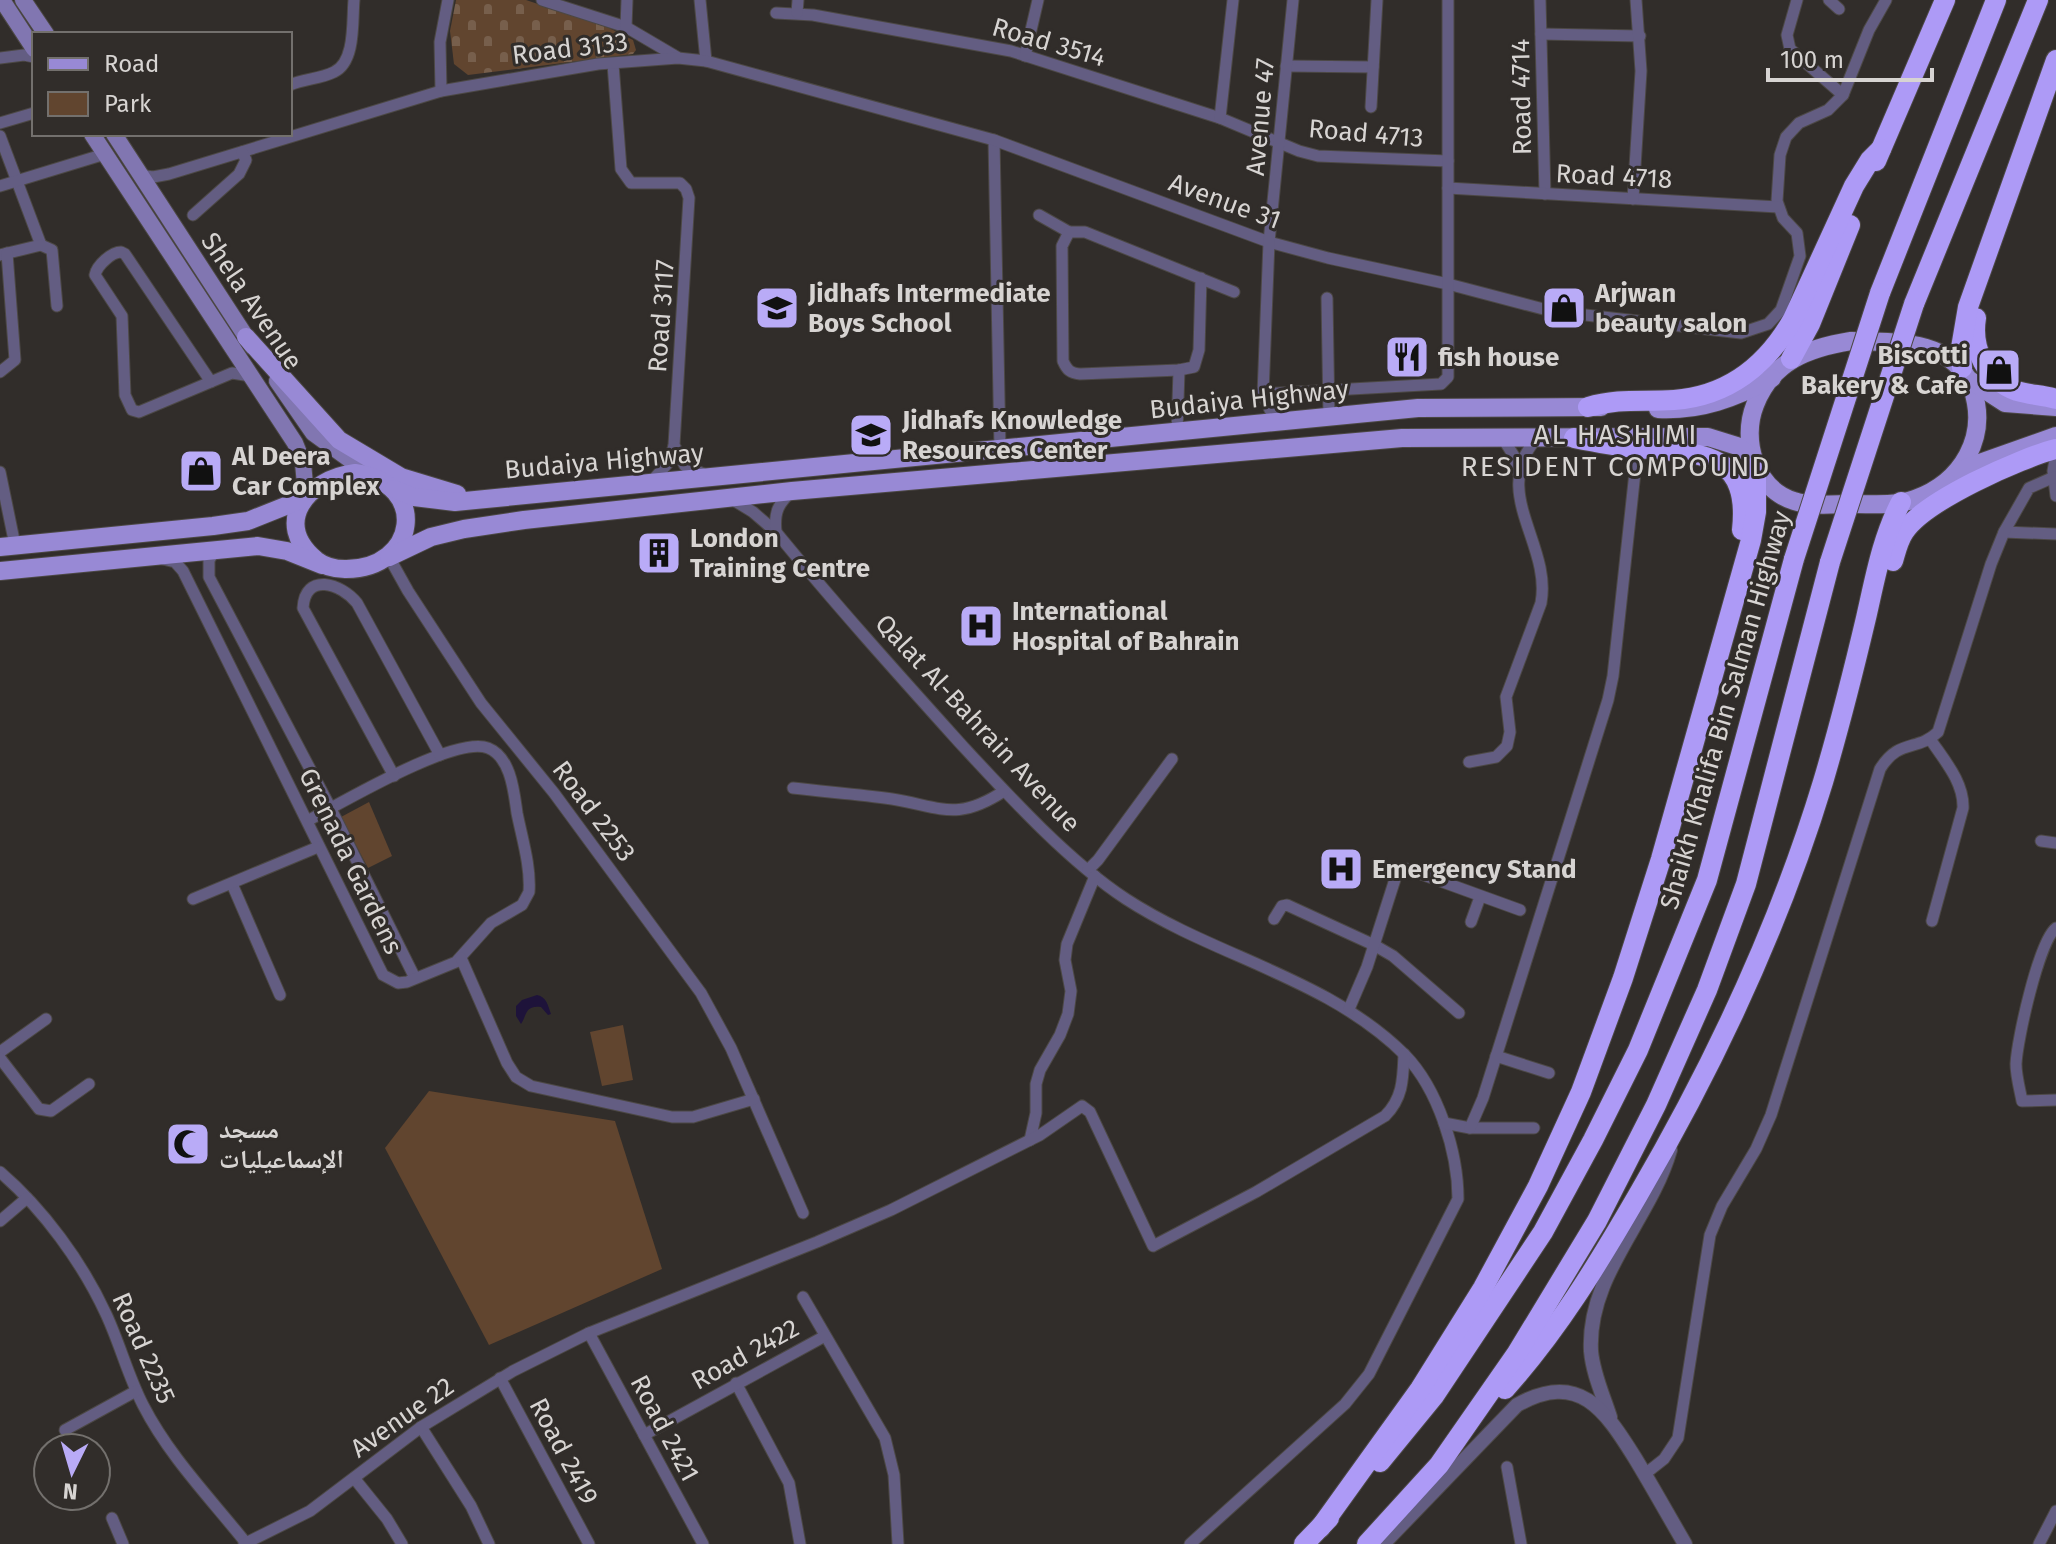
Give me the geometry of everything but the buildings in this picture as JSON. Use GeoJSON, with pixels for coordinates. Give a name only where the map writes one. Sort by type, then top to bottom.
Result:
{"type":"FeatureCollection","features":[{"type":"Feature","properties":{"kind":"highway"},"geometry":{"type":"LineString","coordinates":[[1791,359],[1810,324],[1945,0]]}},
{"type":"Feature","properties":{"kind":"highway","name":"Shaikh Khalifa Bin Salman Highway"},"geometry":{"type":"LineString","coordinates":[[1304,1544],[1401,1440],[1482,1324],[1543,1232],[1638,1050],[1707,880],[1794,559],[1880,293],[1996,0]]}},
{"type":"Feature","properties":{"kind":"highway"},"geometry":{"type":"LineString","coordinates":[[1439,1465],[1517,1353],[1597,1221],[1656,1105],[1707,990],[1746,884],[1830,562],[1914,304],[2038,0]]}},
{"type":"Feature","properties":{"kind":"highway"},"geometry":{"type":"LineString","coordinates":[[1965,373],[1961,348],[1965,319],[2056,60]]}},
{"type":"Feature","properties":{"kind":"highway"},"geometry":{"type":"LineString","coordinates":[[1588,407],[1611,400],[1672,400],[1706,394],[1736,381],[1763,361],[1784,336],[1793,319],[1861,172],[1881,149]]}},
{"type":"Feature","properties":{"kind":"highway"},"geometry":{"type":"LineString","coordinates":[[1988,249],[1975,321],[1977,351],[1994,377],[2006,386],[2056,399]]}},
{"type":"Feature","properties":{"kind":"highway"},"geometry":{"type":"LineString","coordinates":[[1574,438],[1638,452],[1701,453],[1725,467],[1740,488],[1743,514],[1729,599],[1730,612]]}},
{"type":"Feature","properties":{"kind":"highway"},"geometry":{"type":"LineString","coordinates":[[1864,626],[1882,600],[1899,542],[1916,519],[2011,463],[2056,449]]}},
{"type":"Feature","properties":{"kind":"highway"},"geometry":{"type":"LineString","coordinates":[[1320,1528],[1420,1389],[1483,1288],[1538,1186],[1581,1092],[1623,978],[1661,859],[1754,526],[1757,497],[1754,462]]}},
{"type":"Feature","properties":{"kind":"highway"},"geometry":{"type":"LineString","coordinates":[[1367,1544],[1539,1352],[1588,1281],[1674,1134],[1726,1031],[1801,851],[1830,759],[1883,548],[1901,502]]}},
{"type":"Feature","properties":{"kind":"main road"},"geometry":{"type":"LineString","coordinates":[[2,0],[32,46]]}},
{"type":"Feature","properties":{"kind":"main road"},"geometry":{"type":"LineString","coordinates":[[23,0],[45,32]]}},
{"type":"Feature","properties":{"kind":"main road","name":"Shela Avenue"},"geometry":{"type":"LineString","coordinates":[[93,136],[301,454],[305,497]]}},
{"type":"Feature","properties":{"kind":"main road","name":"Shela Avenue"},"geometry":{"type":"LineString","coordinates":[[115,136],[246,337],[313,433],[371,475]]}},
{"type":"Feature","properties":{"kind":"main road"},"geometry":{"type":"LineString","coordinates":[[246,337],[322,423],[355,451],[417,483],[483,498]]}},
{"type":"Feature","properties":{"kind":"main road"},"geometry":{"type":"LineString","coordinates":[[2056,407],[2005,403],[1933,350],[1914,343],[1851,341],[1809,349],[1791,359],[1762,390],[1752,412],[1749,434],[1754,462],[1771,487],[1793,501],[1806,504],[1901,502],[1934,490],[1960,470],[2056,436]]}},
{"type":"Feature","properties":{"kind":"main road"},"geometry":{"type":"LineString","coordinates":[[1960,470],[1977,433],[1977,405],[1965,373]]}},
{"type":"Feature","properties":{"kind":"main road","name":"Budaiya Highway"},"geometry":{"type":"LineString","coordinates":[[394,489],[431,501],[455,502],[1418,408],[1675,410],[1699,407],[1740,395],[1772,378]]}},
{"type":"Feature","properties":{"kind":"main road","name":"Budaiya Highway"},"geometry":{"type":"LineString","coordinates":[[389,557],[431,537],[524,520],[792,491],[1402,438],[1708,437],[1737,446],[1754,462]]}},
{"type":"Feature","properties":{"kind":"main road"},"geometry":{"type":"LineString","coordinates":[[0,571],[258,546],[337,569],[364,567],[389,557],[402,539],[407,524],[404,509],[394,489],[371,475],[355,473],[325,480],[305,497],[257,518],[213,526],[8,546]]}},
{"type":"Feature","properties":{"kind":"main road"},"geometry":{"type":"LineString","coordinates":[[305,497],[298,513],[298,531],[311,556],[322,565]]}},
{"type":"Feature","properties":{"kind":"street"},"geometry":{"type":"LineString","coordinates":[[292,84],[335,72],[344,64],[354,0]]}},
{"type":"Feature","properties":{"kind":"street"},"geometry":{"type":"LineString","coordinates":[[441,91],[440,42],[448,0]]}},
{"type":"Feature","properties":{"kind":"street"},"geometry":{"type":"LineString","coordinates":[[542,0],[626,27],[678,58]]}},
{"type":"Feature","properties":{"kind":"street"},"geometry":{"type":"LineString","coordinates":[[626,27],[627,0]]}},
{"type":"Feature","properties":{"kind":"street"},"geometry":{"type":"LineString","coordinates":[[700,0],[706,61]]}},
{"type":"Feature","properties":{"kind":"street"},"geometry":{"type":"LineString","coordinates":[[1025,56],[1038,0]]}},
{"type":"Feature","properties":{"kind":"street"},"geometry":{"type":"LineString","coordinates":[[1220,118],[1233,0]]}},
{"type":"Feature","properties":{"kind":"street","name":"Avenue 47"},"geometry":{"type":"LineString","coordinates":[[1263,394],[1269,242],[1293,0]]}},
{"type":"Feature","properties":{"kind":"street"},"geometry":{"type":"LineString","coordinates":[[1371,107],[1377,0]]}},
{"type":"Feature","properties":{"kind":"street"},"geometry":{"type":"LineString","coordinates":[[1285,420],[1270,410],[1263,394],[1441,384],[1448,377],[1448,0]]}},
{"type":"Feature","properties":{"kind":"street","name":"Road 4714"},"geometry":{"type":"LineString","coordinates":[[1540,0],[1545,194]]}},
{"type":"Feature","properties":{"kind":"street"},"geometry":{"type":"LineString","coordinates":[[1633,199],[1640,92],[1640,36],[1636,0]]}},
{"type":"Feature","properties":{"kind":"street"},"geometry":{"type":"LineString","coordinates":[[1797,0],[1787,35],[1790,49],[1843,95]]}},
{"type":"Feature","properties":{"kind":"street"},"geometry":{"type":"LineString","coordinates":[[1829,0],[1839,9]]}},
{"type":"Feature","properties":{"kind":"street"},"geometry":{"type":"LineString","coordinates":[[1778,207],[1780,155],[1786,137],[1799,123],[1828,110],[1843,95],[1869,30],[1886,0]]}},
{"type":"Feature","properties":{"kind":"street","name":"Road 3514"},"geometry":{"type":"LineString","coordinates":[[776,13],[797,6],[997,48],[1220,118],[1281,143]]}},
{"type":"Feature","properties":{"kind":"street"},"geometry":{"type":"LineString","coordinates":[[17,55],[24,34]]}},
{"type":"Feature","properties":{"kind":"street"},"geometry":{"type":"LineString","coordinates":[[1541,34],[1640,36]]}},
{"type":"Feature","properties":{"kind":"street"},"geometry":{"type":"LineString","coordinates":[[0,58],[32,57]]}},
{"type":"Feature","properties":{"kind":"street","name":"Road 3133"},"geometry":{"type":"LineString","coordinates":[[292,134],[441,91],[514,77],[678,58],[706,61]]}},
{"type":"Feature","properties":{"kind":"street","name":"Avenue 31"},"geometry":{"type":"LineString","coordinates":[[706,61],[994,140],[1269,242],[1551,311],[1741,333],[1760,328],[1781,310],[1800,256],[1797,233],[1783,218],[1778,207]]}},
{"type":"Feature","properties":{"kind":"street","name":"Road 3117"},"geometry":{"type":"LineString","coordinates":[[613,64],[621,169],[631,183],[680,183],[689,198],[674,445]]}},
{"type":"Feature","properties":{"kind":"street"},"geometry":{"type":"LineString","coordinates":[[1286,66],[1373,67]]}},
{"type":"Feature","properties":{"kind":"street"},"geometry":{"type":"LineString","coordinates":[[0,123],[32,114]]}},
{"type":"Feature","properties":{"kind":"street"},"geometry":{"type":"LineString","coordinates":[[0,136],[41,245],[54,252],[57,306]]}},
{"type":"Feature","properties":{"kind":"street","name":"Road 3133"},"geometry":{"type":"LineString","coordinates":[[138,174],[153,177],[169,174],[286,136]]}},
{"type":"Feature","properties":{"kind":"street"},"geometry":{"type":"LineString","coordinates":[[994,140],[1000,449]]}},
{"type":"Feature","properties":{"kind":"street","name":"Road 4713"},"geometry":{"type":"LineString","coordinates":[[1281,143],[1299,151],[1337,158],[1448,161]]}},
{"type":"Feature","properties":{"kind":"street"},"geometry":{"type":"LineString","coordinates":[[193,215],[239,174],[246,160],[242,152]]}},
{"type":"Feature","properties":{"kind":"street"},"geometry":{"type":"LineString","coordinates":[[0,186],[105,154]]}},
{"type":"Feature","properties":{"kind":"street"},"geometry":{"type":"LineString","coordinates":[[158,204],[159,186],[169,174]]}},
{"type":"Feature","properties":{"kind":"street","name":"Road 4718"},"geometry":{"type":"LineString","coordinates":[[1448,188],[1778,207]]}},
{"type":"Feature","properties":{"kind":"street"},"geometry":{"type":"LineString","coordinates":[[1039,215],[1069,232],[1085,232],[1234,292]]}},
{"type":"Feature","properties":{"kind":"street"},"geometry":{"type":"LineString","coordinates":[[1069,232],[1062,246],[1063,361],[1071,373],[1194,367],[1197,361],[1201,278]]}},
{"type":"Feature","properties":{"kind":"street"},"geometry":{"type":"LineString","coordinates":[[0,372],[15,360],[4,254],[41,245]]}},
{"type":"Feature","properties":{"kind":"street"},"geometry":{"type":"LineString","coordinates":[[211,382],[125,254],[115,253],[97,269],[95,275],[122,316],[125,395],[132,410],[139,412],[211,382],[232,373],[251,376]]}},
{"type":"Feature","properties":{"kind":"street"},"geometry":{"type":"LineString","coordinates":[[1327,298],[1329,417]]}},
{"type":"Feature","properties":{"kind":"street"},"geometry":{"type":"LineString","coordinates":[[232,373],[238,356]]}},
{"type":"Feature","properties":{"kind":"street"},"geometry":{"type":"LineString","coordinates":[[1177,433],[1179,370]]}},
{"type":"Feature","properties":{"kind":"street"},"geometry":{"type":"LineString","coordinates":[[1416,385],[1418,408]]}},
{"type":"Feature","properties":{"kind":"street"},"geometry":{"type":"LineString","coordinates":[[1469,762],[1496,757],[1507,746],[1510,732],[1506,703],[1508,691],[1543,591],[1541,567],[1520,502],[1519,474],[1514,456],[1502,437]]}},
{"type":"Feature","properties":{"kind":"street"},"geometry":{"type":"LineString","coordinates":[[1519,474],[1524,455],[1537,438]]}},
{"type":"Feature","properties":{"kind":"street"},"geometry":{"type":"LineString","coordinates":[[674,445],[685,466],[718,476]]}},
{"type":"Feature","properties":{"kind":"street"},"geometry":{"type":"LineString","coordinates":[[648,485],[668,463],[674,445]]}},
{"type":"Feature","properties":{"kind":"street"},"geometry":{"type":"LineString","coordinates":[[1470,1128],[1480,1108],[1608,700],[1638,452]]}},
{"type":"Feature","properties":{"kind":"street"},"geometry":{"type":"LineString","coordinates":[[2056,455],[2053,474],[2056,496]]}},
{"type":"Feature","properties":{"kind":"street"},"geometry":{"type":"LineString","coordinates":[[2031,456],[2043,462],[2053,474]]}},
{"type":"Feature","properties":{"kind":"street"},"geometry":{"type":"LineString","coordinates":[[1645,1474],[1664,1459],[1678,1438],[1710,1235],[1722,1206],[1756,1149],[1771,1115],[1880,769],[1896,749],[1930,739],[1942,723],[1991,564],[2004,532],[2029,488],[2053,474]]}},
{"type":"Feature","properties":{"kind":"street"},"geometry":{"type":"LineString","coordinates":[[1,479],[8,546]]}},
{"type":"Feature","properties":{"kind":"street"},"geometry":{"type":"LineString","coordinates":[[776,532],[778,505],[792,491]]}},
{"type":"Feature","properties":{"kind":"street","name":"Qalat Al-Bahrain Avenue"},"geometry":{"type":"LineString","coordinates":[[730,498],[753,512],[776,532],[910,689],[1004,791],[1092,873],[1148,913],[1349,1009],[1404,1054],[1433,1091],[1458,1178],[1458,1199],[1369,1374],[1345,1404],[1190,1544]]}},
{"type":"Feature","properties":{"kind":"street"},"geometry":{"type":"LineString","coordinates":[[2004,532],[2056,534]]}},
{"type":"Feature","properties":{"kind":"street","name":"Grenada Gardens"},"geometry":{"type":"LineString","coordinates":[[128,558],[169,559],[180,566],[383,975],[398,983],[415,978],[331,809],[209,577],[207,565],[216,549]]}},
{"type":"Feature","properties":{"kind":"street","name":"Road 2253"},"geometry":{"type":"LineString","coordinates":[[389,557],[481,703],[554,793],[701,993],[731,1048],[803,1213]]}},
{"type":"Feature","properties":{"kind":"street"},"geometry":{"type":"LineString","coordinates":[[394,776],[303,608],[309,591],[320,584],[342,589],[357,603],[440,755]]}},
{"type":"Feature","properties":{"kind":"street"},"geometry":{"type":"LineString","coordinates":[[1930,739],[1955,778],[1963,799],[1932,921]]}},
{"type":"Feature","properties":{"kind":"street"},"geometry":{"type":"LineString","coordinates":[[307,821],[440,755],[478,746],[496,753],[511,740]]}},
{"type":"Feature","properties":{"kind":"street","name":"Road 2253"},"geometry":{"type":"LineString","coordinates":[[415,978],[461,958],[485,928],[522,905],[529,892],[514,790],[507,770],[496,753]]}},
{"type":"Feature","properties":{"kind":"street"},"geometry":{"type":"LineString","coordinates":[[1030,1140],[1040,1070],[1068,1014],[1071,991],[1065,960],[1067,944],[1092,873],[1098,860],[1172,759]]}},
{"type":"Feature","properties":{"kind":"street"},"geometry":{"type":"LineString","coordinates":[[793,788],[891,799],[948,811],[986,803],[1004,791]]}},
{"type":"Feature","properties":{"kind":"street"},"geometry":{"type":"LineString","coordinates":[[2041,841],[2056,843]]}},
{"type":"Feature","properties":{"kind":"street"},"geometry":{"type":"LineString","coordinates":[[193,899],[318,847]]}},
{"type":"Feature","properties":{"kind":"street"},"geometry":{"type":"LineString","coordinates":[[1349,1009],[1401,869],[1520,910]]}},
{"type":"Feature","properties":{"kind":"street"},"geometry":{"type":"LineString","coordinates":[[232,884],[280,995]]}},
{"type":"Feature","properties":{"kind":"street"},"geometry":{"type":"LineString","coordinates":[[1471,922],[1480,897]]}},
{"type":"Feature","properties":{"kind":"street"},"geometry":{"type":"LineString","coordinates":[[1274,919],[1282,906],[1287,905],[1374,945],[1401,962],[1459,1013]]}},
{"type":"Feature","properties":{"kind":"street"},"geometry":{"type":"LineString","coordinates":[[2056,928],[2050,932],[2038,964],[2021,1029],[2016,1066],[2022,1101],[2056,1100]]}},
{"type":"Feature","properties":{"kind":"street"},"geometry":{"type":"LineString","coordinates":[[461,958],[507,1063],[516,1077],[531,1086],[672,1117],[693,1117],[754,1099]]}},
{"type":"Feature","properties":{"kind":"street"},"geometry":{"type":"LineString","coordinates":[[46,1019],[0,1055],[39,1109],[45,1112],[89,1084]]}},
{"type":"Feature","properties":{"kind":"street","name":"Avenue 22"},"geometry":{"type":"LineString","coordinates":[[245,1543],[310,1511],[421,1427],[500,1378],[589,1333],[854,1226],[1030,1140],[1077,1108],[1087,1107],[1153,1246],[1256,1192],[1385,1116],[1403,1086],[1404,1054]]}},
{"type":"Feature","properties":{"kind":"street"},"geometry":{"type":"LineString","coordinates":[[1496,1056],[1549,1073]]}},
{"type":"Feature","properties":{"kind":"street"},"geometry":{"type":"LineString","coordinates":[[1444,1123],[1470,1128],[1534,1128]]}},
{"type":"Feature","properties":{"kind":"street"},"geometry":{"type":"LineString","coordinates":[[1612,1421],[1596,1378],[1591,1353],[1596,1303],[1605,1280],[1661,1178],[1674,1134]]}},
{"type":"Feature","properties":{"kind":"street","name":"Road 2235"},"geometry":{"type":"LineString","coordinates":[[0,1172],[27,1198],[93,1287],[136,1391],[169,1447],[245,1543]]}},
{"type":"Feature","properties":{"kind":"street"},"geometry":{"type":"LineString","coordinates":[[0,1221],[27,1198]]}},
{"type":"Feature","properties":{"kind":"street","name":"Road 2422"},"geometry":{"type":"LineString","coordinates":[[803,1297],[885,1438],[894,1475],[898,1544]]}},
{"type":"Feature","properties":{"kind":"street","name":"Road 2421"},"geometry":{"type":"LineString","coordinates":[[589,1333],[703,1544]]}},
{"type":"Feature","properties":{"kind":"street","name":"Road 2422"},"geometry":{"type":"LineString","coordinates":[[644,1435],[825,1336]]}},
{"type":"Feature","properties":{"kind":"street","name":"Road 2419"},"geometry":{"type":"LineString","coordinates":[[500,1378],[589,1544]]}},
{"type":"Feature","properties":{"kind":"street"},"geometry":{"type":"LineString","coordinates":[[736,1383],[789,1483],[800,1544]]}},
{"type":"Feature","properties":{"kind":"street"},"geometry":{"type":"LineString","coordinates":[[65,1430],[136,1391]]}},
{"type":"Feature","properties":{"kind":"street"},"geometry":{"type":"LineString","coordinates":[[1383,1544],[1445,1483],[1507,1414],[1545,1393],[1575,1395],[1602,1409],[1645,1474],[1685,1544]]}},
{"type":"Feature","properties":{"kind":"street"},"geometry":{"type":"LineString","coordinates":[[421,1427],[464,1495],[489,1544]]}},
{"type":"Feature","properties":{"kind":"street"},"geometry":{"type":"LineString","coordinates":[[1507,1467],[1521,1544]]}},
{"type":"Feature","properties":{"kind":"street"},"geometry":{"type":"LineString","coordinates":[[354,1478],[387,1519],[402,1544]]}},
{"type":"Feature","properties":{"kind":"street"},"geometry":{"type":"LineString","coordinates":[[2039,1544],[2056,1511]]}},
{"type":"Feature","properties":{"kind":"street"},"geometry":{"type":"LineString","coordinates":[[112,1518],[123,1544]]}},
{"type":"Feature","properties":{"kind":"green space"},"geometry":{"type":"Polygon","coordinates":[[[456,0],[526,0],[609,28],[633,40],[636,50],[633,54],[468,75],[454,64],[450,31],[456,0]]]}},
{"type":"Feature","properties":{"kind":"green space"},"geometry":{"type":"Polygon","coordinates":[[[369,802],[392,856],[368,868],[341,817],[369,802]]]}},
{"type":"Feature","properties":{"kind":"green space"},"geometry":{"type":"Polygon","coordinates":[[[623,1025],[633,1080],[602,1086],[590,1032],[623,1025]]]}},
{"type":"Feature","properties":{"kind":"green space"},"geometry":{"type":"Polygon","coordinates":[[[429,1091],[615,1121],[662,1269],[489,1345],[385,1148],[429,1091]]]}},
{"type":"Feature","properties":{"kind":"shaded area"},"geometry":{"type":"Polygon","coordinates":[[[537,995],[545,1000],[551,1014],[548,1015],[541,1007],[532,1008],[527,1011],[521,1024],[516,1016],[516,1006],[522,1000],[537,995]]]}},
{"type":"Feature","properties":{"kind":"place","name":"Jidhafs Intermediate Boys School"},"geometry":{"type":"Point","coordinates":[777,308]}},
{"type":"Feature","properties":{"kind":"place","name":"Arjwan beauty salon"},"geometry":{"type":"Point","coordinates":[1564,308]}},
{"type":"Feature","properties":{"kind":"place","name":"fish house"},"geometry":{"type":"Point","coordinates":[1407,357]}},
{"type":"Feature","properties":{"kind":"place","name":"Biscotti Bakery & Cafe"},"geometry":{"type":"Point","coordinates":[1999,370]}},
{"type":"Feature","properties":{"kind":"place","name":"Jidhafs Knowledge Resources Center"},"geometry":{"type":"Point","coordinates":[871,435]}},
{"type":"Feature","properties":{"kind":"place","name":"Al Deera Car Complex"},"geometry":{"type":"Point","coordinates":[201,471]}},
{"type":"Feature","properties":{"kind":"place","name":"London Training Centre"},"geometry":{"type":"Point","coordinates":[659,553]}},
{"type":"Feature","properties":{"kind":"place","name":"International Hospital of Bahrain"},"geometry":{"type":"Point","coordinates":[981,626]}},
{"type":"Feature","properties":{"kind":"place","name":"Emergency Stand"},"geometry":{"type":"Point","coordinates":[1341,869]}},
{"type":"Feature","properties":{"kind":"place","name":"مسجد الإسماعيليات"},"geometry":{"type":"Point","coordinates":[188,1144]}},
{"type":"Feature","properties":{"kind":"district","name":"AL HASHIMI RESIDENT COMPOUND"},"geometry":{"type":"Point","coordinates":[1616,450]}}]}
